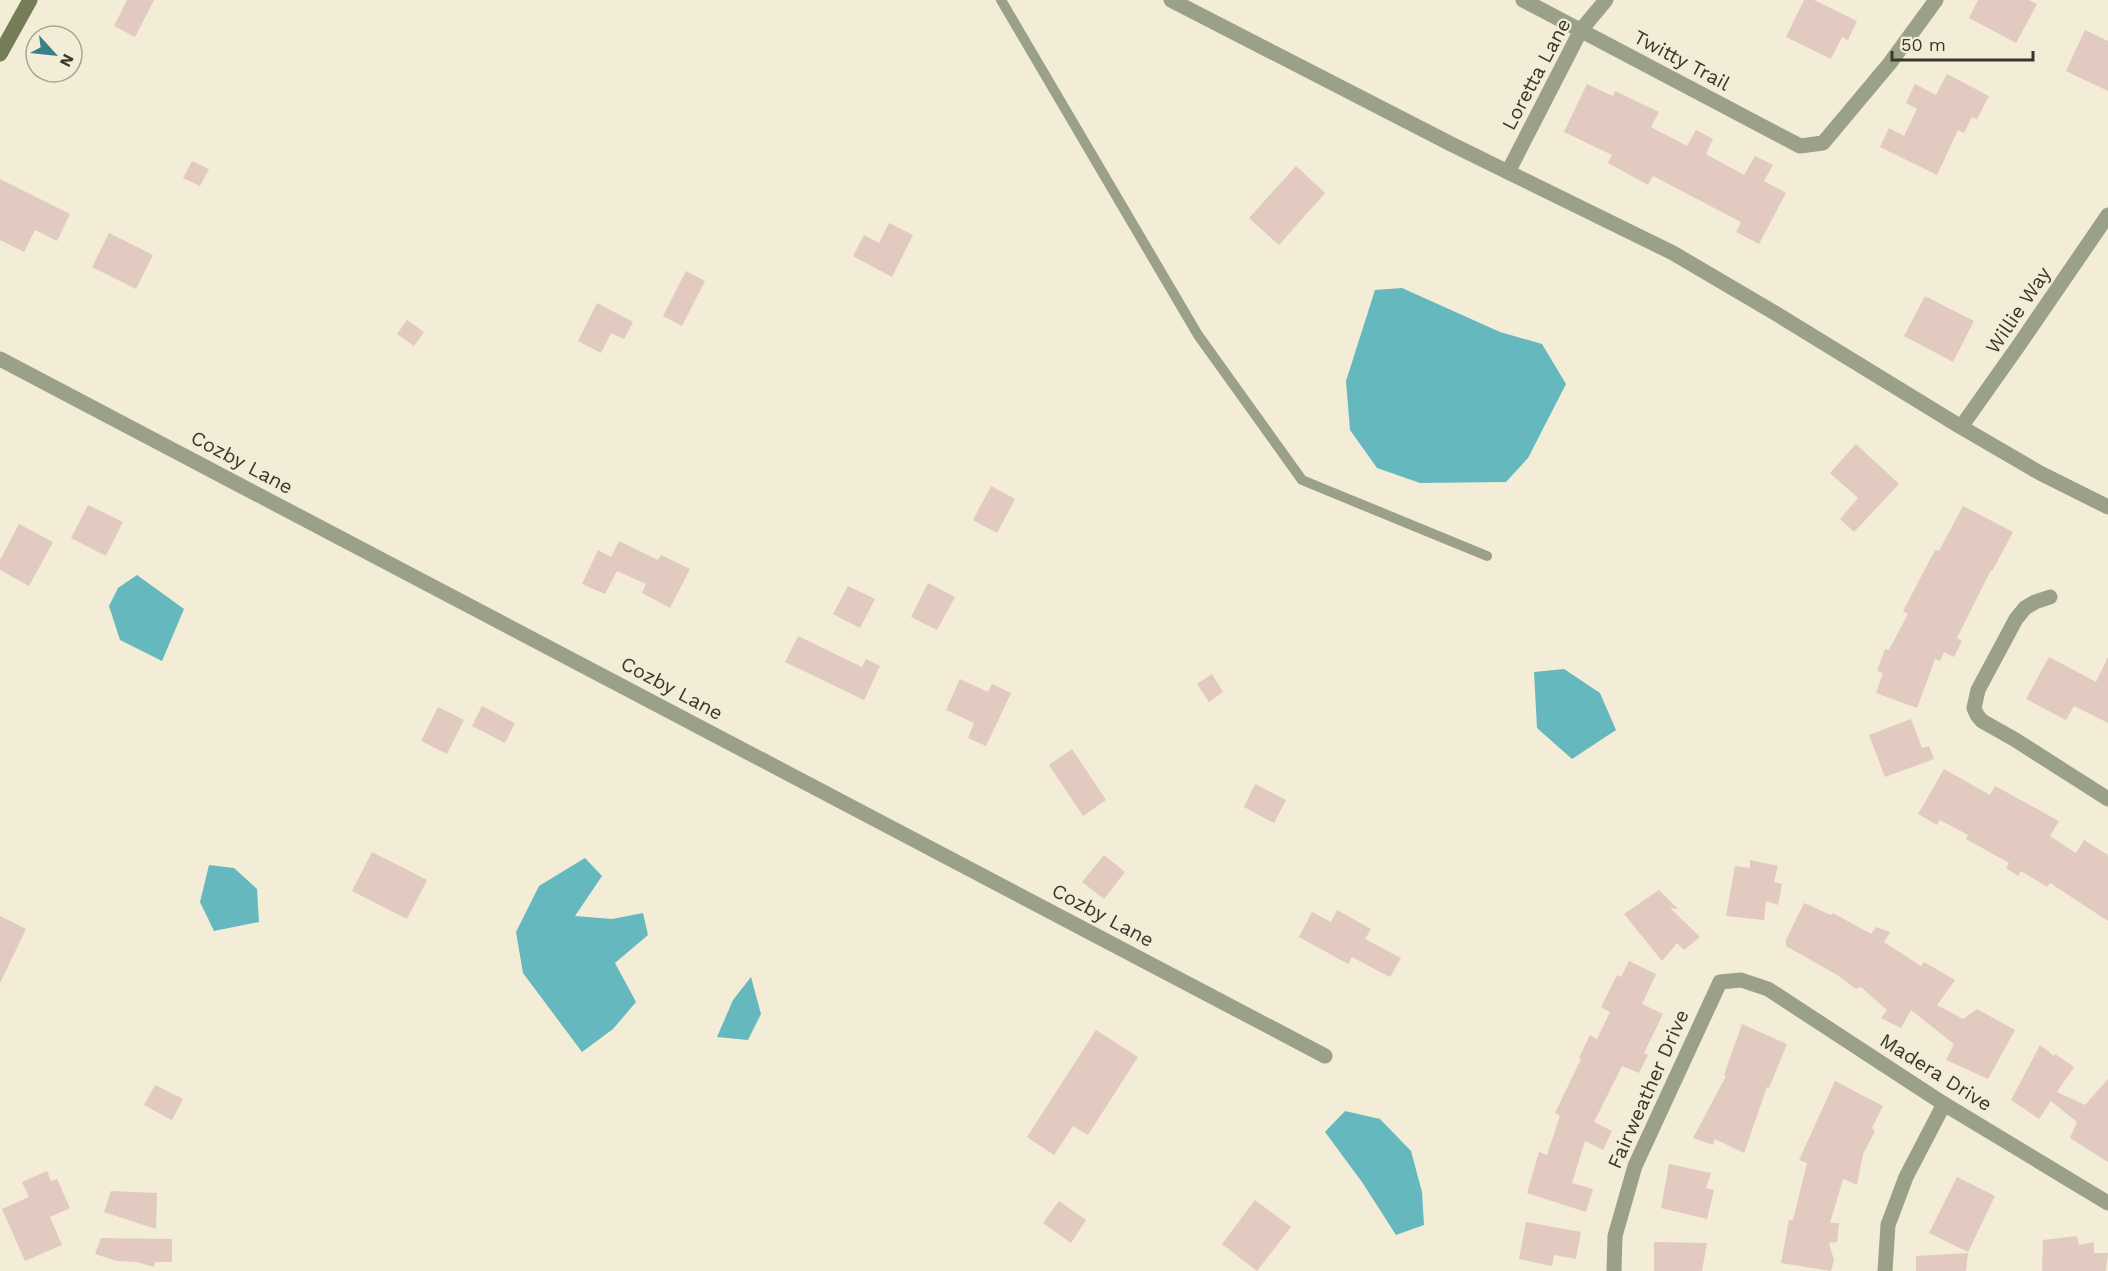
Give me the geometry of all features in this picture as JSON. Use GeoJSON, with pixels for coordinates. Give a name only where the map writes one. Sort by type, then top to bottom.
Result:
{"type":"FeatureCollection","features":[{"type":"Feature","properties":{"kind":"street"},"geometry":{"type":"LineString","coordinates":[[0,54],[30,0]]}},
{"type":"Feature","properties":{"kind":"street"},"geometry":{"type":"LineString","coordinates":[[1171,0],[1508,172],[1673,253],[1786,319],[1961,427],[2040,473],[2108,507]]}},
{"type":"Feature","properties":{"kind":"street","name":"Twitty Trail"},"geometry":{"type":"LineString","coordinates":[[1523,0],[1800,146],[1823,143],[1890,63],[1936,0]]}},
{"type":"Feature","properties":{"kind":"street","name":"Loretta Lane"},"geometry":{"type":"LineString","coordinates":[[1508,172],[1581,30],[1606,0]]}},
{"type":"Feature","properties":{"kind":"street","name":"Willie Way"},"geometry":{"type":"LineString","coordinates":[[1961,427],[2108,215]]}},
{"type":"Feature","properties":{"kind":"street","name":"Cozby Lane"},"geometry":{"type":"LineString","coordinates":[[0,359],[1325,1056]]}},
{"type":"Feature","properties":{"kind":"street"},"geometry":{"type":"LineString","coordinates":[[2050,597],[2025,608],[2016,619],[1978,690],[1974,708],[1982,721],[2108,799]]}},
{"type":"Feature","properties":{"kind":"street","name":"Madera Drive"},"geometry":{"type":"LineString","coordinates":[[1741,980],[1768,989],[1944,1104],[2108,1203]]}},
{"type":"Feature","properties":{"kind":"street","name":"Fairweather Drive"},"geometry":{"type":"LineString","coordinates":[[1614,1271],[1615,1236],[1635,1166],[1720,982],[1741,980]]}},
{"type":"Feature","properties":{"kind":"street"},"geometry":{"type":"LineString","coordinates":[[1885,1271],[1888,1225],[1906,1178],[1944,1104]]}},
{"type":"Feature","properties":{"kind":"lane"},"geometry":{"type":"LineString","coordinates":[[1000,0],[1198,335],[1302,480],[1487,556]]}},
{"type":"Feature","properties":{"kind":"water"},"geometry":{"type":"Polygon","coordinates":[[[1402,288],[1500,332],[1542,344],[1566,384],[1528,458],[1506,482],[1420,483],[1377,468],[1350,430],[1346,381],[1375,290],[1402,288]]]}},
{"type":"Feature","properties":{"kind":"water"},"geometry":{"type":"Polygon","coordinates":[[[137,575],[184,609],[162,661],[120,640],[109,606],[118,588],[137,575]]]}},
{"type":"Feature","properties":{"kind":"water"},"geometry":{"type":"Polygon","coordinates":[[[1564,669],[1600,693],[1616,730],[1572,759],[1537,728],[1534,672],[1564,669]]]}},
{"type":"Feature","properties":{"kind":"water"},"geometry":{"type":"Polygon","coordinates":[[[585,858],[602,876],[575,916],[612,919],[643,913],[648,935],[615,963],[636,1002],[613,1029],[582,1052],[523,973],[516,932],[539,886],[585,858]]]}},
{"type":"Feature","properties":{"kind":"water"},"geometry":{"type":"Polygon","coordinates":[[[209,865],[234,868],[257,889],[259,922],[214,931],[200,902],[209,865]]]}},
{"type":"Feature","properties":{"kind":"water"},"geometry":{"type":"Polygon","coordinates":[[[751,977],[761,1014],[748,1040],[717,1037],[733,1000],[751,977]]]}},
{"type":"Feature","properties":{"kind":"water"},"geometry":{"type":"Polygon","coordinates":[[[1345,1111],[1380,1119],[1411,1151],[1422,1192],[1424,1225],[1396,1235],[1362,1182],[1325,1132],[1345,1111]]]}},
{"type":"Feature","properties":{"kind":"building"},"geometry":{"type":"Polygon","coordinates":[[[127,0],[154,0],[135,37],[114,26],[127,0]]]}},
{"type":"Feature","properties":{"kind":"building"},"geometry":{"type":"Polygon","coordinates":[[[1804,0],[1814,0],[1857,21],[1848,40],[1842,37],[1831,59],[1786,37],[1804,0]]]}},
{"type":"Feature","properties":{"kind":"building"},"geometry":{"type":"Polygon","coordinates":[[[1978,0],[2029,0],[2037,4],[2016,43],[1969,18],[1978,0]]]}},
{"type":"Feature","properties":{"kind":"building"},"geometry":{"type":"Polygon","coordinates":[[[2085,30],[2108,41],[2108,91],[2066,71],[2085,30]]]}},
{"type":"Feature","properties":{"kind":"building"},"geometry":{"type":"Polygon","coordinates":[[[1947,74],[1989,96],[1977,119],[1972,117],[1964,133],[1958,130],[1937,175],[1880,147],[1889,128],[1904,136],[1917,109],[1906,103],[1915,84],[1936,95],[1947,74]]]}},
{"type":"Feature","properties":{"kind":"building"},"geometry":{"type":"Polygon","coordinates":[[[1587,84],[1613,96],[1615,91],[1659,112],[1651,127],[1687,146],[1696,130],[1713,139],[1706,154],[1744,175],[1755,156],[1773,165],[1764,181],[1786,193],[1759,244],[1736,232],[1741,222],[1653,176],[1648,185],[1608,163],[1612,155],[1564,132],[1587,84]]]}},
{"type":"Feature","properties":{"kind":"building"},"geometry":{"type":"Polygon","coordinates":[[[192,161],[209,169],[200,186],[183,178],[192,161]]]}},
{"type":"Feature","properties":{"kind":"building"},"geometry":{"type":"Polygon","coordinates":[[[1296,166],[1325,193],[1279,245],[1249,218],[1296,166]]]}},
{"type":"Feature","properties":{"kind":"building"},"geometry":{"type":"Polygon","coordinates":[[[0,179],[70,214],[57,241],[35,230],[24,252],[0,240],[0,179]]]}},
{"type":"Feature","properties":{"kind":"building"},"geometry":{"type":"Polygon","coordinates":[[[889,223],[913,235],[892,277],[853,256],[864,235],[879,243],[889,223]]]}},
{"type":"Feature","properties":{"kind":"building"},"geometry":{"type":"Polygon","coordinates":[[[109,233],[153,255],[136,289],[92,267],[109,233]]]}},
{"type":"Feature","properties":{"kind":"building"},"geometry":{"type":"Polygon","coordinates":[[[686,271],[705,281],[682,326],[663,316],[686,271]]]}},
{"type":"Feature","properties":{"kind":"building"},"geometry":{"type":"Polygon","coordinates":[[[1925,296],[1974,321],[1953,362],[1904,336],[1925,296]]]}},
{"type":"Feature","properties":{"kind":"building"},"geometry":{"type":"Polygon","coordinates":[[[597,303],[633,322],[624,339],[611,333],[601,353],[578,341],[597,303]]]}},
{"type":"Feature","properties":{"kind":"building"},"geometry":{"type":"Polygon","coordinates":[[[407,320],[424,332],[414,346],[397,334],[407,320]]]}},
{"type":"Feature","properties":{"kind":"building"},"geometry":{"type":"Polygon","coordinates":[[[1856,444],[1899,484],[1854,532],[1840,519],[1858,498],[1830,473],[1856,444]]]}},
{"type":"Feature","properties":{"kind":"building"},"geometry":{"type":"Polygon","coordinates":[[[991,486],[1015,499],[997,533],[973,520],[991,486]]]}},
{"type":"Feature","properties":{"kind":"building"},"geometry":{"type":"Polygon","coordinates":[[[88,505],[123,522],[106,556],[71,538],[88,505]]]}},
{"type":"Feature","properties":{"kind":"building"},"geometry":{"type":"Polygon","coordinates":[[[1963,506],[2013,532],[1957,638],[1962,641],[1954,657],[1944,652],[1940,661],[1935,659],[1917,708],[1876,693],[1883,673],[1877,671],[1885,649],[1889,650],[1908,614],[1903,611],[1935,550],[1939,551],[1963,506]]]}},
{"type":"Feature","properties":{"kind":"building"},"geometry":{"type":"Polygon","coordinates":[[[19,524],[53,542],[29,586],[0,570],[0,560],[19,524]]]}},
{"type":"Feature","properties":{"kind":"building"},"geometry":{"type":"Polygon","coordinates":[[[619,541],[658,560],[661,555],[690,569],[670,608],[642,593],[646,584],[617,571],[605,594],[582,584],[598,550],[611,557],[619,541]]]}},
{"type":"Feature","properties":{"kind":"building"},"geometry":{"type":"Polygon","coordinates":[[[928,583],[955,597],[937,630],[911,617],[928,583]]]}},
{"type":"Feature","properties":{"kind":"building"},"geometry":{"type":"Polygon","coordinates":[[[848,586],[875,599],[860,628],[833,614],[848,586]]]}},
{"type":"Feature","properties":{"kind":"building"},"geometry":{"type":"Polygon","coordinates":[[[798,636],[862,667],[866,659],[880,666],[864,700],[785,662],[798,636]]]}},
{"type":"Feature","properties":{"kind":"building"},"geometry":{"type":"Polygon","coordinates":[[[2049,657],[2096,682],[2108,657],[2108,723],[2074,706],[2066,720],[2026,699],[2049,657]]]}},
{"type":"Feature","properties":{"kind":"building"},"geometry":{"type":"Polygon","coordinates":[[[1212,674],[1223,692],[1209,702],[1197,684],[1212,674]]]}},
{"type":"Feature","properties":{"kind":"building"},"geometry":{"type":"Polygon","coordinates":[[[960,679],[988,692],[992,684],[1011,693],[986,746],[968,738],[974,723],[946,710],[960,679]]]}},
{"type":"Feature","properties":{"kind":"building"},"geometry":{"type":"Polygon","coordinates":[[[482,706],[515,723],[505,743],[472,726],[482,706]]]}},
{"type":"Feature","properties":{"kind":"building"},"geometry":{"type":"Polygon","coordinates":[[[438,707],[464,720],[447,754],[421,741],[438,707]]]}},
{"type":"Feature","properties":{"kind":"building"},"geometry":{"type":"Polygon","coordinates":[[[1911,719],[1922,748],[1929,746],[1934,759],[1885,777],[1869,735],[1911,719]]]}},
{"type":"Feature","properties":{"kind":"building"},"geometry":{"type":"Polygon","coordinates":[[[1072,749],[1106,800],[1083,816],[1049,765],[1072,749]]]}},
{"type":"Feature","properties":{"kind":"building"},"geometry":{"type":"Polygon","coordinates":[[[1944,769],[1990,795],[1995,786],[2059,821],[2050,836],[2076,853],[2084,840],[2108,855],[2108,921],[2050,883],[2047,887],[2021,871],[2018,876],[2006,868],[2009,863],[1966,839],[1968,835],[1940,820],[1937,825],[1918,814],[1944,769]]]}},
{"type":"Feature","properties":{"kind":"building"},"geometry":{"type":"Polygon","coordinates":[[[1255,784],[1286,800],[1274,823],[1244,807],[1255,784]]]}},
{"type":"Feature","properties":{"kind":"building"},"geometry":{"type":"Polygon","coordinates":[[[372,852],[427,880],[407,919],[352,891],[372,852]]]}},
{"type":"Feature","properties":{"kind":"building"},"geometry":{"type":"Polygon","coordinates":[[[1104,855],[1125,872],[1104,899],[1082,882],[1104,855]]]}},
{"type":"Feature","properties":{"kind":"building"},"geometry":{"type":"Polygon","coordinates":[[[1750,860],[1778,866],[1774,882],[1782,884],[1778,905],[1766,901],[1764,920],[1726,916],[1735,866],[1750,868],[1750,860]]]}},
{"type":"Feature","properties":{"kind":"building"},"geometry":{"type":"Polygon","coordinates":[[[1659,890],[1678,909],[1670,908],[1700,937],[1684,950],[1677,943],[1662,961],[1624,914],[1659,890]]]}},
{"type":"Feature","properties":{"kind":"building"},"geometry":{"type":"Polygon","coordinates":[[[1804,903],[1831,915],[1833,913],[1871,934],[1876,927],[1890,932],[1884,942],[1921,966],[1924,962],[1955,980],[1937,1005],[1963,1019],[1977,1009],[2015,1030],[1988,1079],[1946,1060],[1954,1044],[1911,1010],[1901,1028],[1881,1018],[1887,1010],[1861,987],[1856,989],[1839,976],[1786,946],[1786,940],[1804,903]]]}},
{"type":"Feature","properties":{"kind":"building"},"geometry":{"type":"Polygon","coordinates":[[[1337,910],[1371,929],[1365,939],[1401,958],[1390,977],[1352,957],[1348,964],[1299,937],[1312,912],[1331,922],[1337,910]]]}},
{"type":"Feature","properties":{"kind":"building"},"geometry":{"type":"Polygon","coordinates":[[[0,916],[26,929],[0,983],[0,916]]]}},
{"type":"Feature","properties":{"kind":"building"},"geometry":{"type":"Polygon","coordinates":[[[1629,961],[1656,974],[1642,1004],[1663,1014],[1644,1053],[1648,1055],[1639,1073],[1622,1066],[1594,1122],[1612,1131],[1603,1150],[1585,1141],[1572,1183],[1593,1189],[1586,1212],[1527,1193],[1539,1152],[1547,1155],[1560,1116],[1555,1113],[1581,1059],[1579,1058],[1590,1035],[1597,1039],[1610,1012],[1601,1007],[1617,975],[1621,977],[1629,961]]]}},
{"type":"Feature","properties":{"kind":"building"},"geometry":{"type":"Polygon","coordinates":[[[1742,1024],[1787,1044],[1769,1088],[1767,1087],[1744,1153],[1715,1139],[1713,1145],[1693,1138],[1726,1076],[1724,1075],[1742,1024]]]}},
{"type":"Feature","properties":{"kind":"building"},"geometry":{"type":"Polygon","coordinates":[[[1096,1030],[1138,1057],[1088,1135],[1073,1126],[1054,1155],[1027,1137],[1096,1030]]]}},
{"type":"Feature","properties":{"kind":"building"},"geometry":{"type":"Polygon","coordinates":[[[2040,1045],[2074,1067],[2057,1092],[2085,1105],[2108,1079],[2108,1162],[2070,1138],[2077,1122],[2051,1101],[2039,1119],[2011,1100],[2040,1045]]]}},
{"type":"Feature","properties":{"kind":"building"},"geometry":{"type":"Polygon","coordinates":[[[1835,1081],[1883,1106],[1872,1128],[1875,1131],[1863,1154],[1857,1185],[1843,1179],[1830,1223],[1839,1223],[1837,1242],[1829,1243],[1834,1260],[1831,1271],[1781,1263],[1789,1220],[1793,1220],[1807,1163],[1799,1160],[1835,1081]]]}},
{"type":"Feature","properties":{"kind":"building"},"geometry":{"type":"Polygon","coordinates":[[[155,1085],[183,1099],[172,1120],[144,1105],[155,1085]]]}},
{"type":"Feature","properties":{"kind":"building"},"geometry":{"type":"Polygon","coordinates":[[[1669,1164],[1711,1173],[1706,1188],[1714,1190],[1707,1219],[1661,1208],[1669,1164]]]}},
{"type":"Feature","properties":{"kind":"building"},"geometry":{"type":"Polygon","coordinates":[[[47,1171],[51,1181],[57,1179],[70,1208],[50,1217],[62,1245],[25,1261],[2,1209],[29,1197],[22,1182],[47,1171]]]}},
{"type":"Feature","properties":{"kind":"building"},"geometry":{"type":"Polygon","coordinates":[[[1957,1177],[1995,1196],[1968,1252],[1929,1233],[1957,1177]]]}},
{"type":"Feature","properties":{"kind":"building"},"geometry":{"type":"Polygon","coordinates":[[[111,1191],[157,1193],[156,1229],[104,1212],[111,1191]]]}},
{"type":"Feature","properties":{"kind":"building"},"geometry":{"type":"Polygon","coordinates":[[[1255,1200],[1291,1227],[1257,1271],[1222,1244],[1255,1200]]]}},
{"type":"Feature","properties":{"kind":"building"},"geometry":{"type":"Polygon","coordinates":[[[1059,1201],[1086,1220],[1071,1243],[1043,1223],[1059,1201]]]}},
{"type":"Feature","properties":{"kind":"building"},"geometry":{"type":"Polygon","coordinates":[[[1526,1222],[1581,1232],[1576,1259],[1554,1255],[1552,1266],[1519,1259],[1526,1222]]]}},
{"type":"Feature","properties":{"kind":"building"},"geometry":{"type":"Polygon","coordinates":[[[2077,1236],[2079,1245],[2094,1242],[2094,1253],[2108,1253],[2106,1271],[2042,1271],[2043,1240],[2077,1236]]]}},
{"type":"Feature","properties":{"kind":"building"},"geometry":{"type":"Polygon","coordinates":[[[101,1238],[172,1239],[172,1262],[155,1262],[154,1267],[137,1262],[117,1261],[95,1254],[101,1238]]]}},
{"type":"Feature","properties":{"kind":"building"},"geometry":{"type":"Polygon","coordinates":[[[1654,1242],[1707,1243],[1702,1271],[1654,1271],[1654,1242]]]}},
{"type":"Feature","properties":{"kind":"building"},"geometry":{"type":"Polygon","coordinates":[[[1968,1253],[1966,1271],[1916,1271],[1916,1256],[1968,1253]]]}}]}
